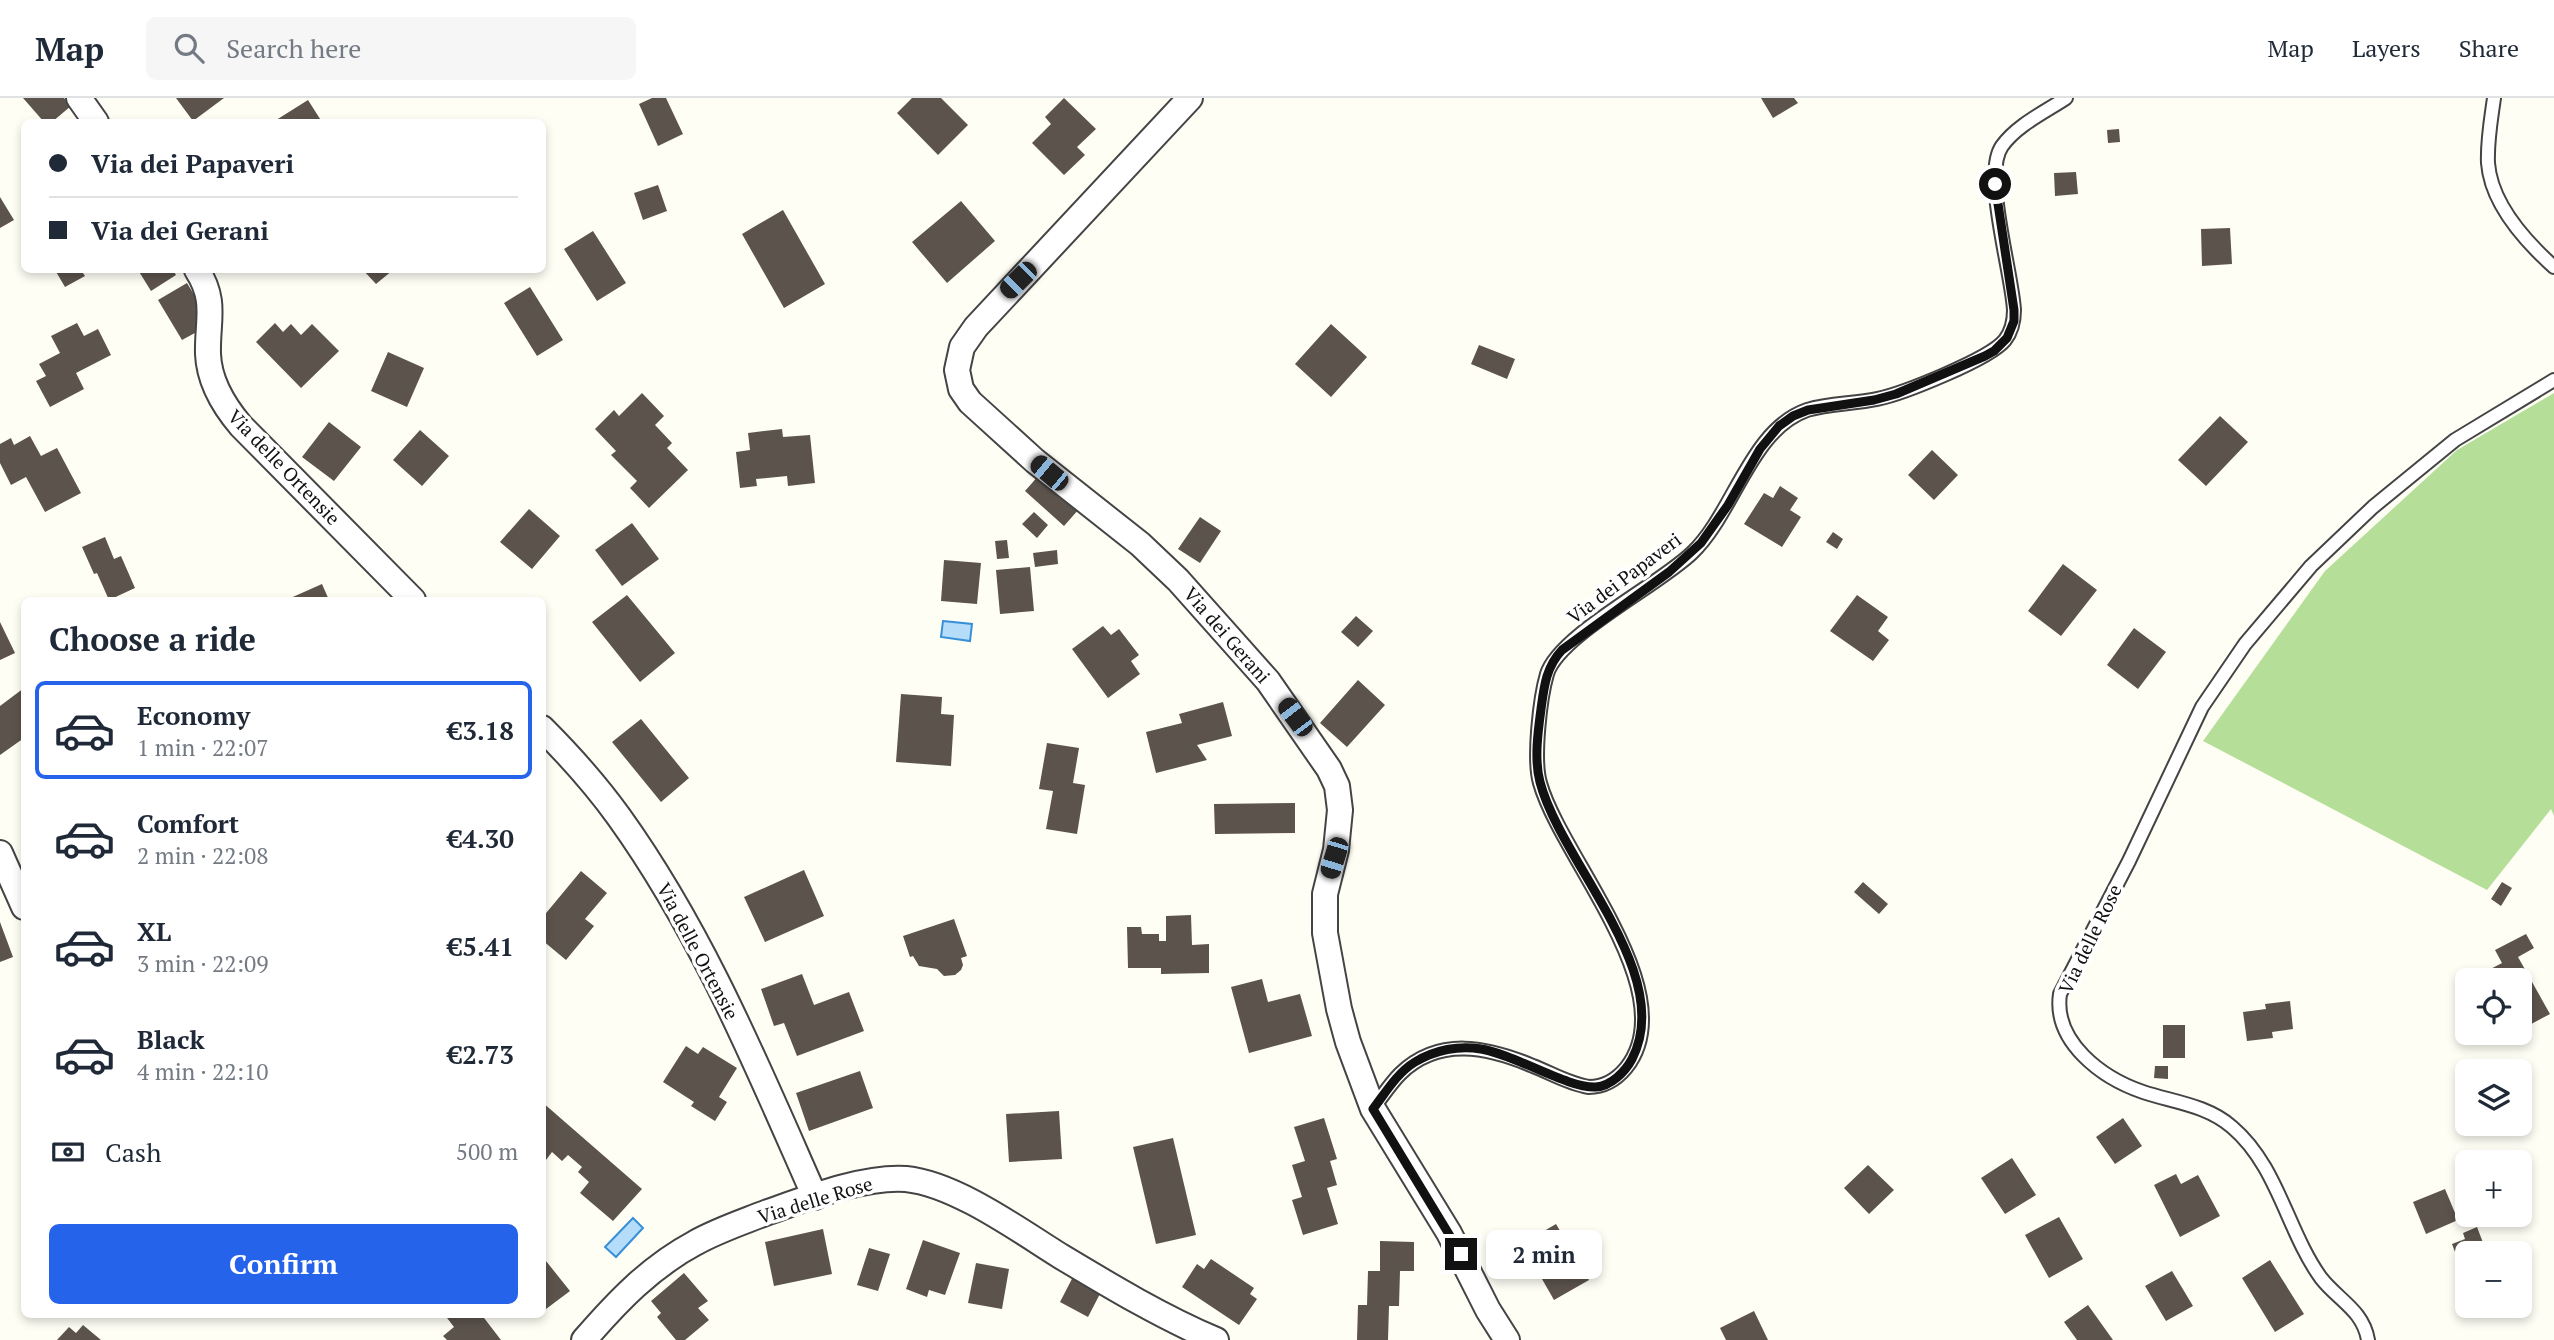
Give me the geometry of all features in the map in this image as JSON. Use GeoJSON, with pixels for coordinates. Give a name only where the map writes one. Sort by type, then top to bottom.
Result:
{"type":"FeatureCollection","features":[{"type":"Feature","properties":{"kind":"street"},"geometry":{"type":"LineString","coordinates":[[79,98],[94,119]]}},
{"type":"Feature","properties":{"kind":"street","name":"Via dei Gerani"},"geometry":{"type":"LineString","coordinates":[[1190,98],[976,327],[959,354],[957,377],[965,396],[985,416],[1049,473],[1140,544],[1183,585],[1268,681],[1329,769],[1337,786],[1340,810],[1336,850],[1325,894],[1325,933],[1341,1018],[1373,1109],[1449,1233],[1488,1310],[1507,1340]]}},
{"type":"Feature","properties":{"kind":"street","name":"Via delle Ortensie"},"geometry":{"type":"LineString","coordinates":[[198,273],[210,302],[208,357],[213,381],[224,405],[251,436],[410,597]]}},
{"type":"Feature","properties":{"kind":"street","name":"Via delle Ortensie"},"geometry":{"type":"LineString","coordinates":[[546,733],[612,808],[676,905],[729,1004],[815,1197]]}},
{"type":"Feature","properties":{"kind":"street"},"geometry":{"type":"LineString","coordinates":[[0,853],[21,900]]}},
{"type":"Feature","properties":{"kind":"street","name":"Via delle Rose"},"geometry":{"type":"LineString","coordinates":[[584,1340],[630,1290],[677,1253],[722,1230],[815,1197],[874,1181],[906,1179],[925,1182],[980,1206],[1128,1297],[1216,1340]]}},
{"type":"Feature","properties":{"kind":"lane","name":"Via dei Papaveri"},"geometry":{"type":"LineString","coordinates":[[1373,1109],[1396,1079],[1411,1065],[1425,1057],[1451,1049],[1473,1048],[1494,1052],[1589,1087],[1602,1086],[1615,1080],[1631,1062],[1641,1021],[1640,999],[1632,965],[1565,839],[1539,779],[1540,719],[1550,667],[1562,650],[1669,572],[1701,543],[1728,505],[1766,440],[1793,416],[1825,406],[1874,400],[1896,394],[1985,356],[2001,345],[2011,330],[2014,310],[1995,184],[1996,157],[2003,144],[2015,132],[2066,98]]}},
{"type":"Feature","properties":{"kind":"lane"},"geometry":{"type":"LineString","coordinates":[[2494,98],[2488,153],[2493,184],[2509,217],[2554,267]]}},
{"type":"Feature","properties":{"kind":"lane","name":"Via delle Rose"},"geometry":{"type":"LineString","coordinates":[[2368,1340],[2361,1318],[2328,1286],[2315,1268],[2272,1180],[2240,1134],[2220,1118],[2202,1109],[2144,1092],[2112,1076],[2076,1046],[2063,1027],[2059,1005],[2064,984],[2129,861],[2198,716],[2224,673],[2311,566],[2357,522],[2438,453],[2554,380]]}},
{"type":"Feature","properties":{"kind":"green space"},"geometry":{"type":"Polygon","coordinates":[[[2554,393],[2554,816],[2551,809],[2487,890],[2203,741],[2325,571],[2457,450],[2554,393]]]}},
{"type":"Feature","properties":{"kind":"water"},"geometry":{"type":"Polygon","coordinates":[[[943,621],[972,624],[970,641],[941,637],[943,621]]]}},
{"type":"Feature","properties":{"kind":"water"},"geometry":{"type":"Polygon","coordinates":[[[633,1218],[643,1228],[616,1257],[605,1247],[633,1218]]]}},
{"type":"Feature","properties":{"kind":"building"},"geometry":{"type":"Polygon","coordinates":[[[23,98],[64,98],[71,106],[56,119],[41,119],[23,98]]]}},
{"type":"Feature","properties":{"kind":"building"},"geometry":{"type":"Polygon","coordinates":[[[176,98],[224,98],[196,119],[192,119],[176,98]]]}},
{"type":"Feature","properties":{"kind":"building"},"geometry":{"type":"Polygon","coordinates":[[[652,98],[666,98],[683,134],[658,146],[639,104],[652,98]]]}},
{"type":"Feature","properties":{"kind":"building"},"geometry":{"type":"Polygon","coordinates":[[[912,98],[941,98],[968,125],[938,155],[897,113],[912,98]]]}},
{"type":"Feature","properties":{"kind":"building"},"geometry":{"type":"Polygon","coordinates":[[[1064,98],[1096,129],[1077,147],[1085,155],[1064,175],[1032,143],[1051,124],[1045,117],[1064,98]]]}},
{"type":"Feature","properties":{"kind":"building"},"geometry":{"type":"Polygon","coordinates":[[[1761,98],[1794,98],[1798,103],[1773,118],[1761,98]]]}},
{"type":"Feature","properties":{"kind":"building"},"geometry":{"type":"Polygon","coordinates":[[[308,100],[320,119],[278,119],[308,100]]]}},
{"type":"Feature","properties":{"kind":"building"},"geometry":{"type":"Polygon","coordinates":[[[2119,129],[2120,142],[2108,143],[2107,130],[2119,129]]]}},
{"type":"Feature","properties":{"kind":"building"},"geometry":{"type":"Polygon","coordinates":[[[2076,172],[2078,194],[2055,196],[2054,173],[2076,172]]]}},
{"type":"Feature","properties":{"kind":"building"},"geometry":{"type":"Polygon","coordinates":[[[658,185],[667,211],[643,220],[634,193],[658,185]]]}},
{"type":"Feature","properties":{"kind":"building"},"geometry":{"type":"Polygon","coordinates":[[[0,197],[14,220],[0,228],[0,197]]]}},
{"type":"Feature","properties":{"kind":"building"},"geometry":{"type":"Polygon","coordinates":[[[961,201],[995,241],[947,283],[912,242],[961,201]]]}},
{"type":"Feature","properties":{"kind":"building"},"geometry":{"type":"Polygon","coordinates":[[[783,210],[825,284],[784,308],[742,234],[783,210]]]}},
{"type":"Feature","properties":{"kind":"building"},"geometry":{"type":"Polygon","coordinates":[[[2230,228],[2232,264],[2202,266],[2201,229],[2230,228]]]}},
{"type":"Feature","properties":{"kind":"building"},"geometry":{"type":"Polygon","coordinates":[[[593,231],[626,283],[597,301],[564,249],[593,231]]]}},
{"type":"Feature","properties":{"kind":"building"},"geometry":{"type":"Polygon","coordinates":[[[57,273],[83,273],[85,276],[65,287],[57,273]]]}},
{"type":"Feature","properties":{"kind":"building"},"geometry":{"type":"Polygon","coordinates":[[[140,273],[175,273],[176,275],[151,291],[140,273]]]}},
{"type":"Feature","properties":{"kind":"building"},"geometry":{"type":"Polygon","coordinates":[[[366,273],[389,273],[376,284],[366,273]]]}},
{"type":"Feature","properties":{"kind":"building"},"geometry":{"type":"Polygon","coordinates":[[[187,283],[204,311],[196,315],[204,328],[182,340],[158,300],[187,283]]]}},
{"type":"Feature","properties":{"kind":"building"},"geometry":{"type":"Polygon","coordinates":[[[530,287],[563,340],[537,356],[504,303],[530,287]]]}},
{"type":"Feature","properties":{"kind":"building"},"geometry":{"type":"Polygon","coordinates":[[[77,323],[84,336],[98,329],[111,355],[76,373],[84,389],[50,407],[36,381],[46,376],[39,364],[60,353],[51,336],[77,323]]]}},
{"type":"Feature","properties":{"kind":"building"},"geometry":{"type":"Polygon","coordinates":[[[275,323],[283,332],[291,324],[301,335],[312,324],[339,351],[301,388],[256,342],[275,323]]]}},
{"type":"Feature","properties":{"kind":"building"},"geometry":{"type":"Polygon","coordinates":[[[1331,324],[1367,357],[1331,397],[1295,364],[1331,324]]]}},
{"type":"Feature","properties":{"kind":"building"},"geometry":{"type":"Polygon","coordinates":[[[1479,345],[1515,359],[1507,379],[1471,364],[1479,345]]]}},
{"type":"Feature","properties":{"kind":"building"},"geometry":{"type":"Polygon","coordinates":[[[388,352],[424,368],[407,407],[371,391],[388,352]]]}},
{"type":"Feature","properties":{"kind":"building"},"geometry":{"type":"Polygon","coordinates":[[[642,393],[664,416],[655,425],[672,443],[667,448],[688,470],[649,508],[630,488],[637,481],[611,455],[616,451],[595,429],[614,410],[619,416],[642,393]]]}},
{"type":"Feature","properties":{"kind":"building"},"geometry":{"type":"Polygon","coordinates":[[[2220,416],[2248,442],[2206,486],[2178,460],[2220,416]]]}},
{"type":"Feature","properties":{"kind":"building"},"geometry":{"type":"Polygon","coordinates":[[[329,422],[361,447],[334,481],[302,457],[329,422]]]}},
{"type":"Feature","properties":{"kind":"building"},"geometry":{"type":"Polygon","coordinates":[[[782,429],[783,437],[810,435],[815,483],[788,486],[787,476],[756,479],[757,486],[740,488],[736,452],[750,450],[748,433],[782,429]]]}},
{"type":"Feature","properties":{"kind":"building"},"geometry":{"type":"Polygon","coordinates":[[[420,430],[449,456],[422,486],[393,460],[420,430]]]}},
{"type":"Feature","properties":{"kind":"building"},"geometry":{"type":"Polygon","coordinates":[[[30,436],[41,456],[57,448],[81,493],[45,512],[26,477],[11,485],[0,463],[0,444],[11,438],[14,445],[30,436]]]}},
{"type":"Feature","properties":{"kind":"building"},"geometry":{"type":"Polygon","coordinates":[[[1932,450],[1958,475],[1934,500],[1908,475],[1932,450]]]}},
{"type":"Feature","properties":{"kind":"building"},"geometry":{"type":"Polygon","coordinates":[[[1040,474],[1079,509],[1064,526],[1025,491],[1040,474]]]}},
{"type":"Feature","properties":{"kind":"building"},"geometry":{"type":"Polygon","coordinates":[[[1780,486],[1798,498],[1790,510],[1801,517],[1782,547],[1744,524],[1764,493],[1773,498],[1780,486]]]}},
{"type":"Feature","properties":{"kind":"building"},"geometry":{"type":"Polygon","coordinates":[[[529,509],[560,536],[532,569],[500,542],[529,509]]]}},
{"type":"Feature","properties":{"kind":"building"},"geometry":{"type":"Polygon","coordinates":[[[1034,512],[1048,525],[1037,538],[1022,524],[1034,512]]]}},
{"type":"Feature","properties":{"kind":"building"},"geometry":{"type":"Polygon","coordinates":[[[1200,517],[1221,531],[1200,563],[1178,549],[1200,517]]]}},
{"type":"Feature","properties":{"kind":"building"},"geometry":{"type":"Polygon","coordinates":[[[632,523],[659,559],[622,586],[595,550],[632,523]]]}},
{"type":"Feature","properties":{"kind":"building"},"geometry":{"type":"Polygon","coordinates":[[[1833,532],[1843,539],[1837,549],[1826,542],[1833,532]]]}},
{"type":"Feature","properties":{"kind":"building"},"geometry":{"type":"Polygon","coordinates":[[[105,537],[114,559],[121,556],[135,588],[116,597],[108,597],[82,547],[105,537]]]}},
{"type":"Feature","properties":{"kind":"building"},"geometry":{"type":"Polygon","coordinates":[[[1007,540],[1009,558],[997,559],[995,541],[1007,540]]]}},
{"type":"Feature","properties":{"kind":"building"},"geometry":{"type":"Polygon","coordinates":[[[1057,550],[1058,564],[1035,567],[1033,553],[1057,550]]]}},
{"type":"Feature","properties":{"kind":"building"},"geometry":{"type":"Polygon","coordinates":[[[944,560],[981,563],[977,604],[941,601],[944,560]]]}},
{"type":"Feature","properties":{"kind":"building"},"geometry":{"type":"Polygon","coordinates":[[[2063,564],[2097,590],[2061,636],[2028,611],[2063,564]]]}},
{"type":"Feature","properties":{"kind":"building"},"geometry":{"type":"Polygon","coordinates":[[[1030,567],[1034,611],[1000,614],[996,570],[1030,567]]]}},
{"type":"Feature","properties":{"kind":"building"},"geometry":{"type":"Polygon","coordinates":[[[322,584],[328,597],[293,597],[322,584]]]}},
{"type":"Feature","properties":{"kind":"building"},"geometry":{"type":"Polygon","coordinates":[[[627,595],[675,653],[640,682],[592,622],[627,595]]]}},
{"type":"Feature","properties":{"kind":"building"},"geometry":{"type":"Polygon","coordinates":[[[1857,595],[1888,617],[1878,631],[1889,640],[1873,661],[1830,631],[1857,595]]]}},
{"type":"Feature","properties":{"kind":"building"},"geometry":{"type":"Polygon","coordinates":[[[1356,616],[1373,631],[1358,647],[1341,632],[1356,616]]]}},
{"type":"Feature","properties":{"kind":"building"},"geometry":{"type":"Polygon","coordinates":[[[0,622],[15,653],[0,660],[0,622]]]}},
{"type":"Feature","properties":{"kind":"building"},"geometry":{"type":"Polygon","coordinates":[[[1103,626],[1111,635],[1119,629],[1139,655],[1131,661],[1140,674],[1108,698],[1072,649],[1103,626]]]}},
{"type":"Feature","properties":{"kind":"building"},"geometry":{"type":"Polygon","coordinates":[[[2134,628],[2166,652],[2138,689],[2107,665],[2134,628]]]}},
{"type":"Feature","properties":{"kind":"building"},"geometry":{"type":"Polygon","coordinates":[[[1358,680],[1385,705],[1347,747],[1320,723],[1358,680]]]}},
{"type":"Feature","properties":{"kind":"building"},"geometry":{"type":"Polygon","coordinates":[[[21,690],[21,740],[0,755],[0,706],[21,690]]]}},
{"type":"Feature","properties":{"kind":"building"},"geometry":{"type":"Polygon","coordinates":[[[901,694],[942,697],[941,714],[954,715],[951,766],[896,762],[901,694]]]}},
{"type":"Feature","properties":{"kind":"building"},"geometry":{"type":"Polygon","coordinates":[[[1223,702],[1232,736],[1197,745],[1207,760],[1156,773],[1146,732],[1182,723],[1179,714],[1223,702]]]}},
{"type":"Feature","properties":{"kind":"building"},"geometry":{"type":"Polygon","coordinates":[[[641,719],[689,778],[661,802],[612,742],[641,719]]]}},
{"type":"Feature","properties":{"kind":"building"},"geometry":{"type":"Polygon","coordinates":[[[1047,743],[1079,748],[1073,783],[1085,785],[1077,834],[1046,829],[1053,791],[1039,789],[1047,743]]]}},
{"type":"Feature","properties":{"kind":"building"},"geometry":{"type":"Polygon","coordinates":[[[1295,803],[1295,833],[1215,834],[1214,804],[1295,803]]]}},
{"type":"Feature","properties":{"kind":"building"},"geometry":{"type":"Polygon","coordinates":[[[804,870],[824,916],[765,942],[744,897],[804,870]]]}},
{"type":"Feature","properties":{"kind":"building"},"geometry":{"type":"Polygon","coordinates":[[[581,871],[607,893],[585,919],[594,926],[566,960],[546,943],[546,913],[581,871]]]}},
{"type":"Feature","properties":{"kind":"building"},"geometry":{"type":"Polygon","coordinates":[[[1863,882],[1888,904],[1879,914],[1854,892],[1863,882]]]}},
{"type":"Feature","properties":{"kind":"building"},"geometry":{"type":"Polygon","coordinates":[[[2502,882],[2512,888],[2501,906],[2491,899],[2502,882]]]}},
{"type":"Feature","properties":{"kind":"building"},"geometry":{"type":"Polygon","coordinates":[[[1191,915],[1192,945],[1209,944],[1209,973],[1161,974],[1161,968],[1128,968],[1127,927],[1141,927],[1142,934],[1159,934],[1159,941],[1166,941],[1166,916],[1191,915]]]}},
{"type":"Feature","properties":{"kind":"building"},"geometry":{"type":"Polygon","coordinates":[[[954,919],[967,956],[961,958],[961,970],[955,975],[944,976],[937,969],[919,966],[913,956],[910,957],[903,936],[954,919]]]}},
{"type":"Feature","properties":{"kind":"building"},"geometry":{"type":"Polygon","coordinates":[[[0,922],[13,957],[0,962],[0,922]]]}},
{"type":"Feature","properties":{"kind":"building"},"geometry":{"type":"Polygon","coordinates":[[[2526,934],[2534,948],[2518,957],[2524,968],[2492,968],[2502,963],[2495,950],[2526,934]]]}},
{"type":"Feature","properties":{"kind":"building"},"geometry":{"type":"Polygon","coordinates":[[[802,974],[814,1005],[849,992],[864,1031],[797,1056],[784,1023],[774,1026],[761,989],[802,974]]]}},
{"type":"Feature","properties":{"kind":"building"},"geometry":{"type":"Polygon","coordinates":[[[1262,979],[1268,1002],[1300,994],[1312,1036],[1249,1053],[1231,987],[1262,979]]]}},
{"type":"Feature","properties":{"kind":"building"},"geometry":{"type":"Polygon","coordinates":[[[2532,982],[2550,1014],[2532,1024],[2532,982]]]}},
{"type":"Feature","properties":{"kind":"building"},"geometry":{"type":"Polygon","coordinates":[[[2290,1001],[2293,1029],[2272,1032],[2273,1038],[2247,1041],[2243,1012],[2266,1009],[2265,1004],[2290,1001]]]}},
{"type":"Feature","properties":{"kind":"building"},"geometry":{"type":"Polygon","coordinates":[[[2163,1025],[2185,1025],[2185,1058],[2163,1058],[2163,1025]]]}},
{"type":"Feature","properties":{"kind":"building"},"geometry":{"type":"Polygon","coordinates":[[[686,1046],[698,1054],[703,1047],[737,1068],[719,1097],[727,1102],[715,1121],[691,1106],[694,1102],[663,1082],[686,1046]]]}},
{"type":"Feature","properties":{"kind":"building"},"geometry":{"type":"Polygon","coordinates":[[[2155,1066],[2168,1066],[2168,1079],[2154,1078],[2155,1066]]]}},
{"type":"Feature","properties":{"kind":"building"},"geometry":{"type":"Polygon","coordinates":[[[860,1071],[873,1108],[809,1131],[796,1093],[860,1071]]]}},
{"type":"Feature","properties":{"kind":"building"},"geometry":{"type":"Polygon","coordinates":[[[546,1105],[642,1189],[613,1221],[580,1193],[589,1182],[578,1172],[582,1167],[568,1155],[562,1161],[552,1152],[546,1160],[546,1105]]]}},
{"type":"Feature","properties":{"kind":"building"},"geometry":{"type":"Polygon","coordinates":[[[1059,1111],[1062,1159],[1009,1162],[1006,1114],[1059,1111]]]}},
{"type":"Feature","properties":{"kind":"building"},"geometry":{"type":"Polygon","coordinates":[[[1324,1118],[1337,1159],[1330,1161],[1337,1185],[1327,1188],[1338,1224],[1303,1235],[1292,1200],[1302,1197],[1292,1165],[1305,1161],[1294,1127],[1324,1118]]]}},
{"type":"Feature","properties":{"kind":"building"},"geometry":{"type":"Polygon","coordinates":[[[2123,1118],[2142,1146],[2115,1164],[2096,1137],[2123,1118]]]}},
{"type":"Feature","properties":{"kind":"building"},"geometry":{"type":"Polygon","coordinates":[[[1173,1138],[1196,1235],[1156,1244],[1133,1147],[1173,1138]]]}},
{"type":"Feature","properties":{"kind":"building"},"geometry":{"type":"Polygon","coordinates":[[[2012,1158],[2036,1195],[2005,1214],[1981,1178],[2012,1158]]]}},
{"type":"Feature","properties":{"kind":"building"},"geometry":{"type":"Polygon","coordinates":[[[1868,1165],[1894,1190],[1869,1214],[1844,1188],[1868,1165]]]}},
{"type":"Feature","properties":{"kind":"building"},"geometry":{"type":"Polygon","coordinates":[[[2176,1174],[2181,1184],[2198,1175],[2220,1216],[2180,1237],[2154,1185],[2176,1174]]]}},
{"type":"Feature","properties":{"kind":"building"},"geometry":{"type":"Polygon","coordinates":[[[2445,1189],[2455,1213],[2455,1221],[2426,1234],[2413,1202],[2445,1189]]]}},
{"type":"Feature","properties":{"kind":"building"},"geometry":{"type":"Polygon","coordinates":[[[2059,1217],[2083,1259],[2049,1278],[2025,1235],[2059,1217]]]}},
{"type":"Feature","properties":{"kind":"building"},"geometry":{"type":"Polygon","coordinates":[[[1556,1224],[1589,1280],[1554,1300],[1522,1244],[1556,1224]]]}},
{"type":"Feature","properties":{"kind":"building"},"geometry":{"type":"Polygon","coordinates":[[[2477,1227],[2482,1241],[2460,1241],[2465,1239],[2463,1233],[2477,1227]]]}},
{"type":"Feature","properties":{"kind":"building"},"geometry":{"type":"Polygon","coordinates":[[[823,1229],[832,1274],[774,1286],[765,1242],[823,1229]]]}},
{"type":"Feature","properties":{"kind":"building"},"geometry":{"type":"Polygon","coordinates":[[[923,1240],[960,1253],[945,1295],[929,1290],[927,1297],[906,1289],[923,1240]]]}},
{"type":"Feature","properties":{"kind":"building"},"geometry":{"type":"Polygon","coordinates":[[[1380,1241],[1414,1242],[1414,1271],[1400,1271],[1399,1306],[1389,1306],[1388,1340],[1357,1340],[1358,1305],[1367,1305],[1368,1271],[1380,1271],[1380,1241]]]}},
{"type":"Feature","properties":{"kind":"building"},"geometry":{"type":"Polygon","coordinates":[[[869,1248],[890,1254],[878,1291],[857,1285],[869,1248]]]}},
{"type":"Feature","properties":{"kind":"building"},"geometry":{"type":"Polygon","coordinates":[[[1211,1259],[1254,1288],[1250,1294],[1257,1299],[1239,1325],[1182,1287],[1197,1264],[1204,1269],[1211,1259]]]}},
{"type":"Feature","properties":{"kind":"building"},"geometry":{"type":"Polygon","coordinates":[[[2270,1260],[2304,1314],[2275,1332],[2242,1278],[2270,1260]]]}},
{"type":"Feature","properties":{"kind":"building"},"geometry":{"type":"Polygon","coordinates":[[[546,1261],[570,1291],[546,1309],[546,1261]]]}},
{"type":"Feature","properties":{"kind":"building"},"geometry":{"type":"Polygon","coordinates":[[[976,1263],[1009,1269],[1002,1309],[968,1303],[976,1263]]]}},
{"type":"Feature","properties":{"kind":"building"},"geometry":{"type":"Polygon","coordinates":[[[2172,1271],[2193,1306],[2166,1321],[2145,1286],[2172,1271]]]}},
{"type":"Feature","properties":{"kind":"building"},"geometry":{"type":"Polygon","coordinates":[[[684,1273],[708,1301],[698,1308],[709,1320],[685,1340],[676,1340],[657,1317],[661,1313],[651,1301],[684,1273]]]}},
{"type":"Feature","properties":{"kind":"building"},"geometry":{"type":"Polygon","coordinates":[[[1075,1273],[1103,1288],[1088,1317],[1060,1302],[1075,1273]]]}},
{"type":"Feature","properties":{"kind":"building"},"geometry":{"type":"Polygon","coordinates":[[[2088,1305],[2113,1340],[2077,1340],[2064,1322],[2088,1305]]]}},
{"type":"Feature","properties":{"kind":"building"},"geometry":{"type":"Polygon","coordinates":[[[1754,1311],[1768,1340],[1726,1340],[1720,1328],[1754,1311]]]}},
{"type":"Feature","properties":{"kind":"building"},"geometry":{"type":"Polygon","coordinates":[[[447,1318],[484,1318],[501,1340],[447,1340],[443,1336],[454,1327],[447,1318]]]}},
{"type":"Feature","properties":{"kind":"building"},"geometry":{"type":"Polygon","coordinates":[[[83,1325],[101,1340],[57,1340],[69,1327],[76,1333],[83,1325]]]}},
{"type":"Feature","properties":{"kind":"route"},"geometry":{"type":"LineString","coordinates":[[1461,1254],[1373,1109],[1396,1079],[1425,1057],[1464,1047],[1506,1055],[1582,1086],[1602,1086],[1615,1080],[1631,1062],[1640,1030],[1640,999],[1628,954],[1570,848],[1539,779],[1540,719],[1546,676],[1550,667],[1562,650],[1681,563],[1701,543],[1728,505],[1766,440],[1793,416],[1825,406],[1874,400],[1896,394],[1985,356],[2001,345],[2014,321],[2014,297],[1995,184]]}}]}
